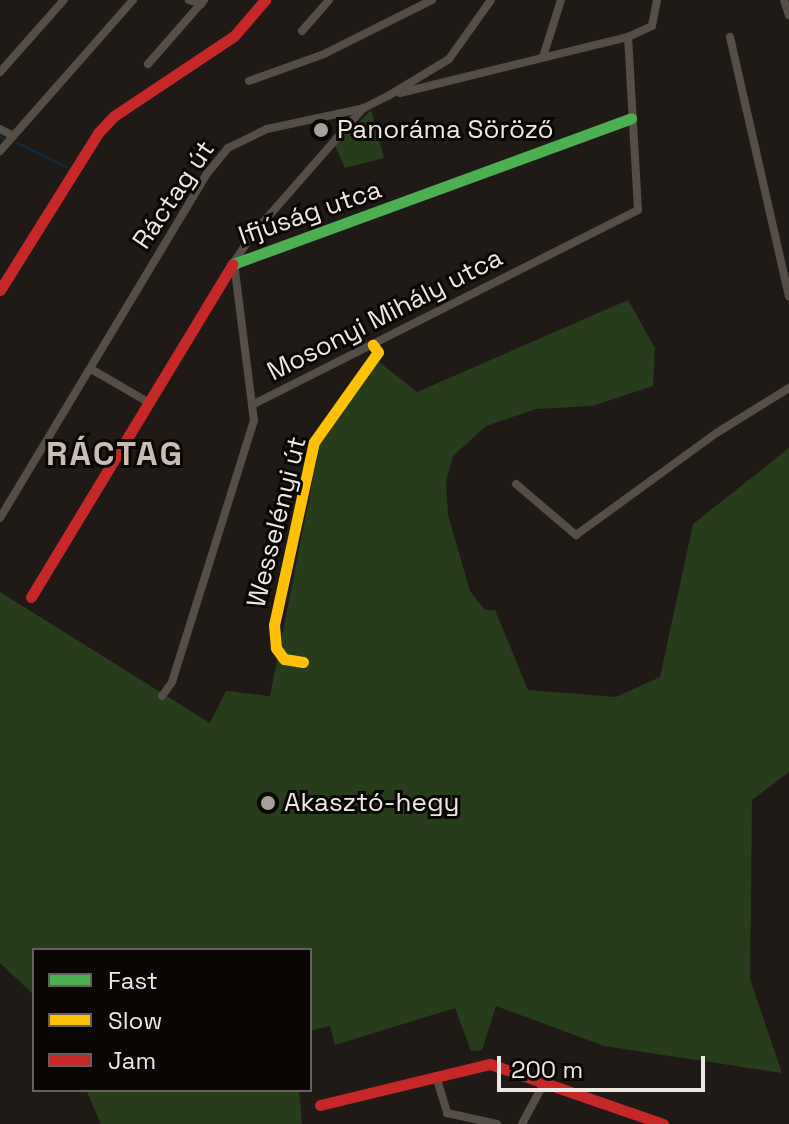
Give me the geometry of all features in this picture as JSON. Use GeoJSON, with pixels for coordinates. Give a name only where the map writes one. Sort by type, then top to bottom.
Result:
{"type":"FeatureCollection","features":[{"type":"Feature","properties":{"kind":"street"},"geometry":{"type":"LineString","coordinates":[[0,72],[64,0]]}},
{"type":"Feature","properties":{"kind":"street"},"geometry":{"type":"LineString","coordinates":[[0,151],[133,0]]}},
{"type":"Feature","properties":{"kind":"street"},"geometry":{"type":"LineString","coordinates":[[189,0],[203,2]]}},
{"type":"Feature","properties":{"kind":"street"},"geometry":{"type":"LineString","coordinates":[[0,290],[98,133],[114,116],[234,36],[265,0]]}},
{"type":"Feature","properties":{"kind":"street"},"geometry":{"type":"LineString","coordinates":[[302,31],[329,0]]}},
{"type":"Feature","properties":{"kind":"street"},"geometry":{"type":"LineString","coordinates":[[249,81],[324,54],[432,0]]}},
{"type":"Feature","properties":{"kind":"street"},"geometry":{"type":"LineString","coordinates":[[254,404],[234,262],[252,235],[364,108],[449,59],[491,0]]}},
{"type":"Feature","properties":{"kind":"street"},"geometry":{"type":"LineString","coordinates":[[543,57],[561,0]]}},
{"type":"Feature","properties":{"kind":"street"},"geometry":{"type":"LineString","coordinates":[[388,96],[628,37],[652,26],[657,0]]}},
{"type":"Feature","properties":{"kind":"street"},"geometry":{"type":"LineString","coordinates":[[148,64],[203,2]]}},
{"type":"Feature","properties":{"kind":"street"},"geometry":{"type":"LineString","coordinates":[[786,2],[789,15]]}},
{"type":"Feature","properties":{"kind":"street"},"geometry":{"type":"LineString","coordinates":[[628,37],[631,118]]}},
{"type":"Feature","properties":{"kind":"street"},"geometry":{"type":"LineString","coordinates":[[730,37],[789,296]]}},
{"type":"Feature","properties":{"kind":"street","name":"Ráctag út"},"geometry":{"type":"LineString","coordinates":[[0,518],[198,188],[228,148],[267,129],[364,108]]}},
{"type":"Feature","properties":{"kind":"street","name":"Mosonyi Mihály utca"},"geometry":{"type":"LineString","coordinates":[[162,696],[172,682],[252,436],[254,404],[638,210],[631,118]]}},
{"type":"Feature","properties":{"kind":"street","name":"Ifjúság utca"},"geometry":{"type":"LineString","coordinates":[[31,597],[234,262],[241,264],[631,118]]}},
{"type":"Feature","properties":{"kind":"street"},"geometry":{"type":"LineString","coordinates":[[0,129],[12,135]]}},
{"type":"Feature","properties":{"kind":"street","name":"Wesselényi út"},"geometry":{"type":"LineString","coordinates":[[303,662],[284,659],[276,648],[274,625],[314,442],[378,352],[373,345]]}},
{"type":"Feature","properties":{"kind":"street"},"geometry":{"type":"LineString","coordinates":[[91,369],[148,402]]}},
{"type":"Feature","properties":{"kind":"street"},"geometry":{"type":"LineString","coordinates":[[516,484],[576,535],[718,432],[789,388]]}},
{"type":"Feature","properties":{"kind":"street"},"geometry":{"type":"LineString","coordinates":[[320,1105],[490,1064],[663,1124]]}},
{"type":"Feature","properties":{"kind":"street"},"geometry":{"type":"LineString","coordinates":[[436,1076],[447,1113],[497,1124]]}},
{"type":"Feature","properties":{"kind":"street"},"geometry":{"type":"LineString","coordinates":[[522,1124],[544,1083]]}},
{"type":"Feature","properties":{"kind":"green space"},"geometry":{"type":"Polygon","coordinates":[[[371,110],[384,158],[345,168],[335,146],[371,110]]]}},
{"type":"Feature","properties":{"kind":"green space"},"geometry":{"type":"Polygon","coordinates":[[[628,300],[655,348],[653,386],[592,406],[536,409],[486,426],[453,456],[446,481],[448,515],[470,591],[485,610],[495,610],[528,690],[616,697],[660,677],[693,524],[789,448],[789,772],[752,800],[750,979],[782,1073],[604,1046],[496,1006],[482,1050],[471,1051],[455,1008],[335,1045],[330,1026],[312,1030],[312,948],[32,948],[32,993],[0,963],[0,592],[210,723],[226,691],[270,696],[320,443],[378,361],[417,392],[628,300]]]}},
{"type":"Feature","properties":{"kind":"green space"},"geometry":{"type":"Polygon","coordinates":[[[87,1092],[299,1092],[302,1124],[101,1124],[87,1092]]]}},
{"type":"Feature","properties":{"kind":"waterway"},"geometry":{"type":"LineString","coordinates":[[17,143],[66,167]]}},
{"type":"Feature","properties":{"kind":"traffic: fast"},"geometry":{"type":"LineString","coordinates":[[233,264],[631,118]]}},
{"type":"Feature","properties":{"kind":"traffic: slow"},"geometry":{"type":"LineString","coordinates":[[303,662],[284,659],[276,648],[274,625],[314,442],[378,352],[373,345]]}},
{"type":"Feature","properties":{"kind":"traffic: jam"},"geometry":{"type":"LineString","coordinates":[[0,290],[98,133],[114,116],[234,36],[265,0]]}},
{"type":"Feature","properties":{"kind":"traffic: jam"},"geometry":{"type":"LineString","coordinates":[[31,597],[233,264]]}},
{"type":"Feature","properties":{"kind":"traffic: jam"},"geometry":{"type":"LineString","coordinates":[[320,1105],[490,1064],[663,1124]]}},
{"type":"Feature","properties":{"kind":"place","name":"Panoráma Söröző"},"geometry":{"type":"Point","coordinates":[321,130]}},
{"type":"Feature","properties":{"kind":"place","name":"Akasztó-hegy"},"geometry":{"type":"Point","coordinates":[268,803]}},
{"type":"Feature","properties":{"kind":"district","name":"RÁCTAG"},"geometry":{"type":"Point","coordinates":[115,454]}}]}
